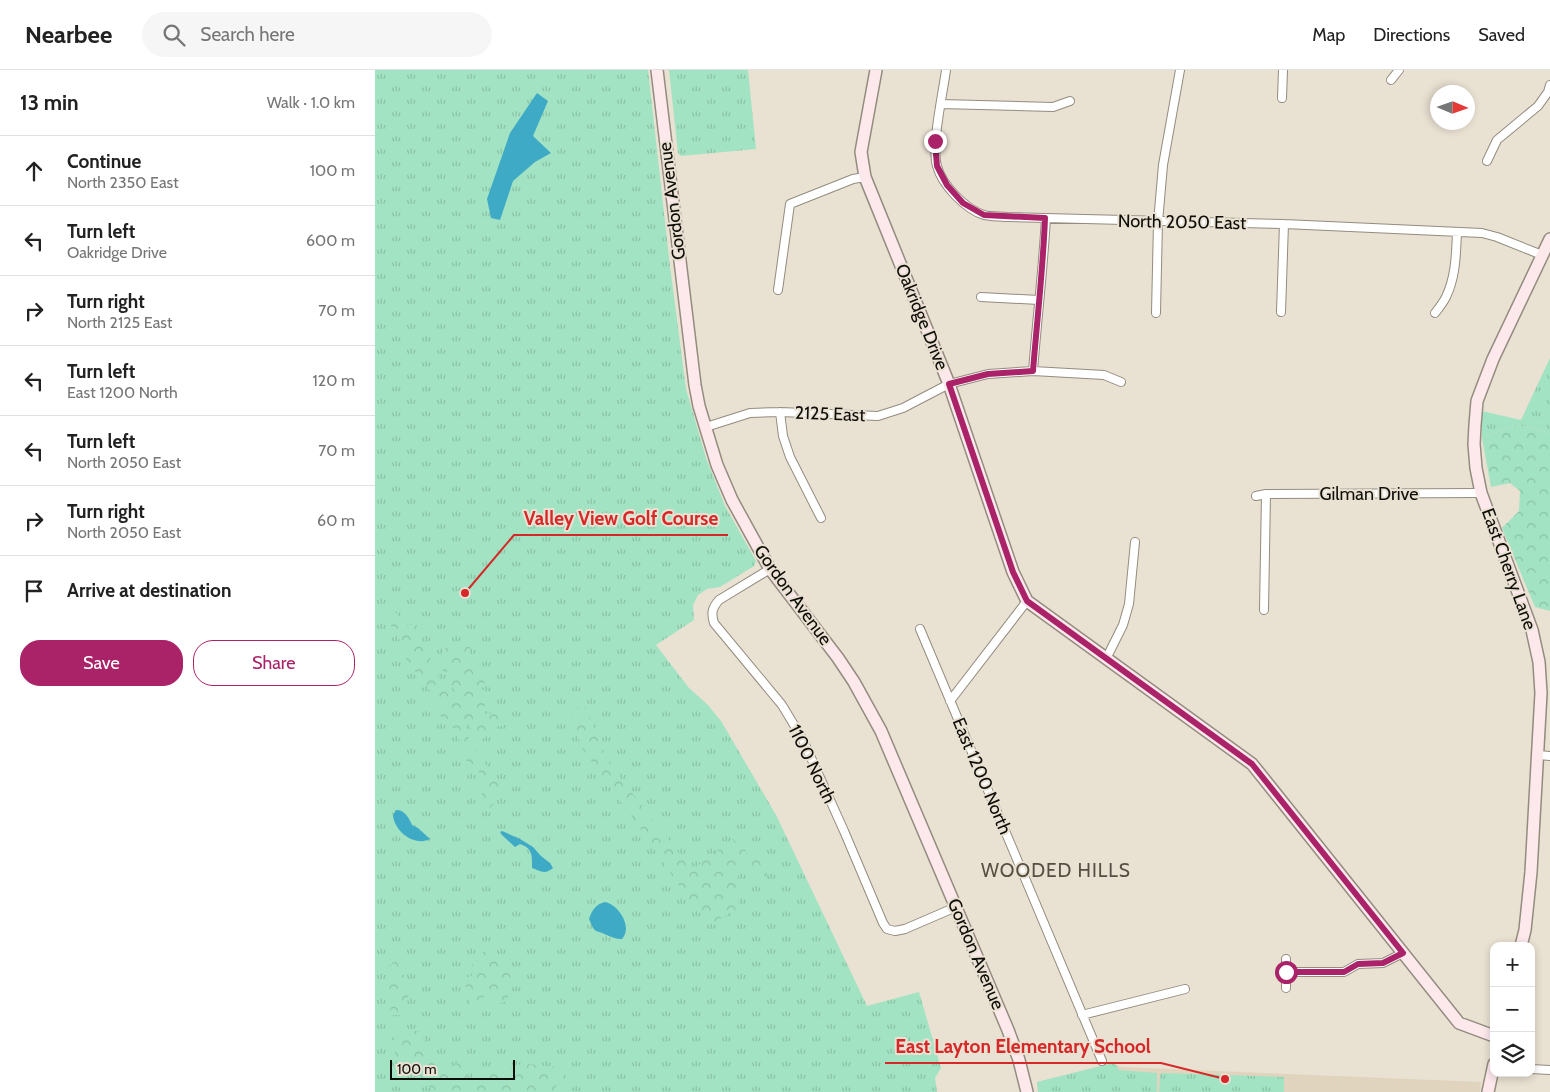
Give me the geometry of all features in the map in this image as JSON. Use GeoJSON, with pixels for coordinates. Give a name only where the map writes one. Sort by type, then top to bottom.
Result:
{"type":"FeatureCollection","features":[{"type":"Feature","properties":{"kind":"street","name":"Gordon Avenue"},"geometry":{"type":"LineString","coordinates":[[657,70],[692,363],[698,399],[717,465],[732,500],[770,569],[828,643],[868,707],[892,757],[1008,1030],[1019,1060],[1027,1092]]}},
{"type":"Feature","properties":{"kind":"street","name":"Oakridge Drive"},"geometry":{"type":"LineString","coordinates":[[876,70],[861,152],[865,176],[949,384],[1013,572],[1027,601],[1252,764],[1459,1023],[1490,1035]]}},
{"type":"Feature","properties":{"kind":"street","name":"North 2050 East"},"geometry":{"type":"LineString","coordinates":[[946,70],[935,141],[937,166],[947,185],[963,203],[984,215],[1158,222],[1284,224],[1482,233],[1542,255]]}},
{"type":"Feature","properties":{"kind":"street"},"geometry":{"type":"LineString","coordinates":[[1156,313],[1158,222],[1163,165],[1181,70]]}},
{"type":"Feature","properties":{"kind":"street"},"geometry":{"type":"LineString","coordinates":[[1282,98],[1283,70]]}},
{"type":"Feature","properties":{"kind":"street"},"geometry":{"type":"LineString","coordinates":[[1391,80],[1399,70]]}},
{"type":"Feature","properties":{"kind":"street"},"geometry":{"type":"LineString","coordinates":[[1487,161],[1497,140],[1538,106],[1548,92],[1550,85]]}},
{"type":"Feature","properties":{"kind":"street"},"geometry":{"type":"LineString","coordinates":[[941,104],[1053,107],[1070,101]]}},
{"type":"Feature","properties":{"kind":"street"},"geometry":{"type":"LineString","coordinates":[[778,290],[791,204],[853,178],[865,176]]}},
{"type":"Feature","properties":{"kind":"street"},"geometry":{"type":"LineString","coordinates":[[1033,371],[1043,265],[1045,218]]}},
{"type":"Feature","properties":{"kind":"street"},"geometry":{"type":"LineString","coordinates":[[1281,312],[1284,224]]}},
{"type":"Feature","properties":{"kind":"street"},"geometry":{"type":"LineString","coordinates":[[1435,313],[1446,298],[1452,280],[1456,260],[1457,232]]}},
{"type":"Feature","properties":{"kind":"street","name":"East Cherry Lane"},"geometry":{"type":"LineString","coordinates":[[1522,942],[1531,872],[1541,692],[1539,662],[1532,630],[1481,493],[1474,444],[1477,401],[1493,359],[1550,239]]}},
{"type":"Feature","properties":{"kind":"street"},"geometry":{"type":"LineString","coordinates":[[981,297],[1039,300]]}},
{"type":"Feature","properties":{"kind":"street","name":"2125 East"},"geometry":{"type":"LineString","coordinates":[[705,427],[750,413],[780,412],[878,416],[903,408],[949,384],[988,374],[1033,371],[1104,375],[1121,382]]}},
{"type":"Feature","properties":{"kind":"street"},"geometry":{"type":"LineString","coordinates":[[780,412],[783,436],[790,457],[821,518]]}},
{"type":"Feature","properties":{"kind":"street","name":"Gilman Drive"},"geometry":{"type":"LineString","coordinates":[[1256,496],[1267,494],[1481,493]]}},
{"type":"Feature","properties":{"kind":"street"},"geometry":{"type":"LineString","coordinates":[[1264,610],[1267,494]]}},
{"type":"Feature","properties":{"kind":"street"},"geometry":{"type":"LineString","coordinates":[[1106,659],[1123,625],[1129,604],[1135,542]]}},
{"type":"Feature","properties":{"kind":"street","name":"1100 North"},"geometry":{"type":"LineString","coordinates":[[770,569],[719,600],[712,608],[711,615],[714,623],[782,705],[803,740],[845,831],[883,923],[887,928],[895,931],[905,929],[956,907]]}},
{"type":"Feature","properties":{"kind":"street"},"geometry":{"type":"LineString","coordinates":[[950,701],[1027,601]]}},
{"type":"Feature","properties":{"kind":"street","name":"East 1200 North"},"geometry":{"type":"LineString","coordinates":[[920,629],[1102,1061]]}},
{"type":"Feature","properties":{"kind":"street"},"geometry":{"type":"LineString","coordinates":[[1538,755],[1550,756]]}},
{"type":"Feature","properties":{"kind":"street"},"geometry":{"type":"LineString","coordinates":[[1286,972],[1344,972],[1358,964],[1383,963],[1403,953]]}},
{"type":"Feature","properties":{"kind":"street"},"geometry":{"type":"LineString","coordinates":[[1286,988],[1287,958]]}},
{"type":"Feature","properties":{"kind":"street"},"geometry":{"type":"LineString","coordinates":[[1082,1015],[1185,989]]}},
{"type":"Feature","properties":{"kind":"street"},"geometry":{"type":"LineString","coordinates":[[1535,1069],[1550,1070]]}},
{"type":"Feature","properties":{"kind":"street"},"geometry":{"type":"LineString","coordinates":[[1488,1092],[1491,1077]]}},
{"type":"Feature","properties":{"kind":"shaded area"},"geometry":{"type":"Polygon","coordinates":[[[1113,1063],[1120,1067],[1481,1082],[1480,1092],[1038,1092],[1037,1082],[1113,1063]]]}},
{"type":"Feature","properties":{"kind":"green space"},"geometry":{"type":"Polygon","coordinates":[[[375,70],[648,70],[686,389],[706,458],[725,506],[756,561],[754,566],[720,587],[707,589],[698,595],[693,605],[694,620],[656,645],[689,688],[707,704],[721,721],[776,815],[867,1006],[919,992],[941,1068],[935,1078],[937,1092],[375,1092],[375,70]]]}},
{"type":"Feature","properties":{"kind":"green space"},"geometry":{"type":"Polygon","coordinates":[[[669,70],[748,70],[756,149],[681,156],[678,153],[669,70]]]}},
{"type":"Feature","properties":{"kind":"green space"},"geometry":{"type":"Polygon","coordinates":[[[1550,358],[1550,433],[1519,424],[1482,438],[1482,411],[1521,420],[1550,358]]]}},
{"type":"Feature","properties":{"kind":"green space"},"geometry":{"type":"Polygon","coordinates":[[[1519,424],[1550,433],[1550,611],[1535,607],[1502,528],[1519,511],[1520,491],[1510,483],[1491,487],[1482,438],[1519,424]]]}},
{"type":"Feature","properties":{"kind":"green space"},"geometry":{"type":"Polygon","coordinates":[[[395,611],[406,626],[416,623],[442,684],[455,700],[458,693],[453,689],[448,671],[444,674],[441,665],[442,650],[464,638],[470,648],[469,656],[459,658],[464,664],[474,665],[484,674],[485,683],[475,687],[484,690],[489,702],[482,708],[485,714],[500,713],[502,726],[489,727],[492,733],[481,740],[467,724],[462,724],[476,753],[500,781],[496,803],[488,809],[482,795],[480,773],[468,764],[455,729],[444,724],[423,675],[409,669],[400,646],[401,642],[384,614],[395,611]]]}},
{"type":"Feature","properties":{"kind":"green space"},"geometry":{"type":"Polygon","coordinates":[[[586,707],[608,762],[692,870],[733,839],[748,854],[762,856],[767,875],[759,884],[747,871],[738,872],[737,898],[741,907],[711,924],[692,905],[635,821],[582,748],[570,709],[586,707]]]}},
{"type":"Feature","properties":{"kind":"green space"},"geometry":{"type":"Polygon","coordinates":[[[482,952],[494,952],[504,964],[513,981],[507,1001],[495,1005],[484,995],[481,1008],[470,1007],[464,979],[473,975],[472,958],[480,958],[482,952]]]}},
{"type":"Feature","properties":{"kind":"green space"},"geometry":{"type":"Polygon","coordinates":[[[396,961],[403,965],[404,981],[408,996],[406,1015],[391,1015],[386,968],[396,961]]]}},
{"type":"Feature","properties":{"kind":"green space"},"geometry":{"type":"Polygon","coordinates":[[[401,1031],[420,1031],[425,1042],[422,1047],[436,1052],[438,1059],[447,1065],[448,1073],[452,1073],[456,1062],[468,1062],[469,1073],[466,1081],[471,1081],[475,1073],[488,1069],[499,1074],[506,1069],[521,1064],[559,1067],[564,1078],[556,1086],[556,1092],[435,1092],[421,1079],[402,1070],[391,1043],[401,1031]]]}},
{"type":"Feature","properties":{"kind":"green space"},"geometry":{"type":"Polygon","coordinates":[[[1113,1063],[1119,1070],[1157,1073],[1157,1092],[1038,1092],[1037,1082],[1113,1063]]]}},
{"type":"Feature","properties":{"kind":"green space"},"geometry":{"type":"Polygon","coordinates":[[[1162,1073],[1284,1077],[1284,1092],[1159,1092],[1160,1075],[1162,1073]]]}},
{"type":"Feature","properties":{"kind":"water"},"geometry":{"type":"Polygon","coordinates":[[[537,93],[548,101],[533,136],[551,153],[535,162],[513,181],[500,220],[491,218],[487,199],[510,133],[537,93]]]}},
{"type":"Feature","properties":{"kind":"water"},"geometry":{"type":"Polygon","coordinates":[[[396,810],[404,813],[412,825],[430,839],[418,841],[401,832],[394,821],[393,815],[396,810]]]}},
{"type":"Feature","properties":{"kind":"water"},"geometry":{"type":"Polygon","coordinates":[[[502,831],[533,847],[553,868],[545,872],[532,868],[530,850],[520,844],[515,847],[502,835],[500,832],[502,831]]]}},
{"type":"Feature","properties":{"kind":"water"},"geometry":{"type":"Polygon","coordinates":[[[605,902],[615,907],[623,917],[626,929],[622,939],[596,931],[593,928],[589,919],[591,913],[597,906],[605,902]]]}},
{"type":"Feature","properties":{"kind":"place","name":"Valley View Golf Course"},"geometry":{"type":"Point","coordinates":[465,593]}},
{"type":"Feature","properties":{"kind":"place","name":"East Layton Elementary School"},"geometry":{"type":"Point","coordinates":[1225,1079]}},
{"type":"Feature","properties":{"kind":"district","name":"WOODED HILLS"},"geometry":{"type":"Point","coordinates":[1056,870]}},
{"type":"Feature","properties":{"kind":"route"},"geometry":{"type":"LineString","coordinates":[[935,141],[937,166],[947,185],[963,203],[984,215],[1045,218],[1043,265],[1033,371],[988,374],[949,384],[1013,572],[1027,601],[1252,764],[1403,953],[1383,963],[1358,964],[1344,972],[1286,972]]}}]}
